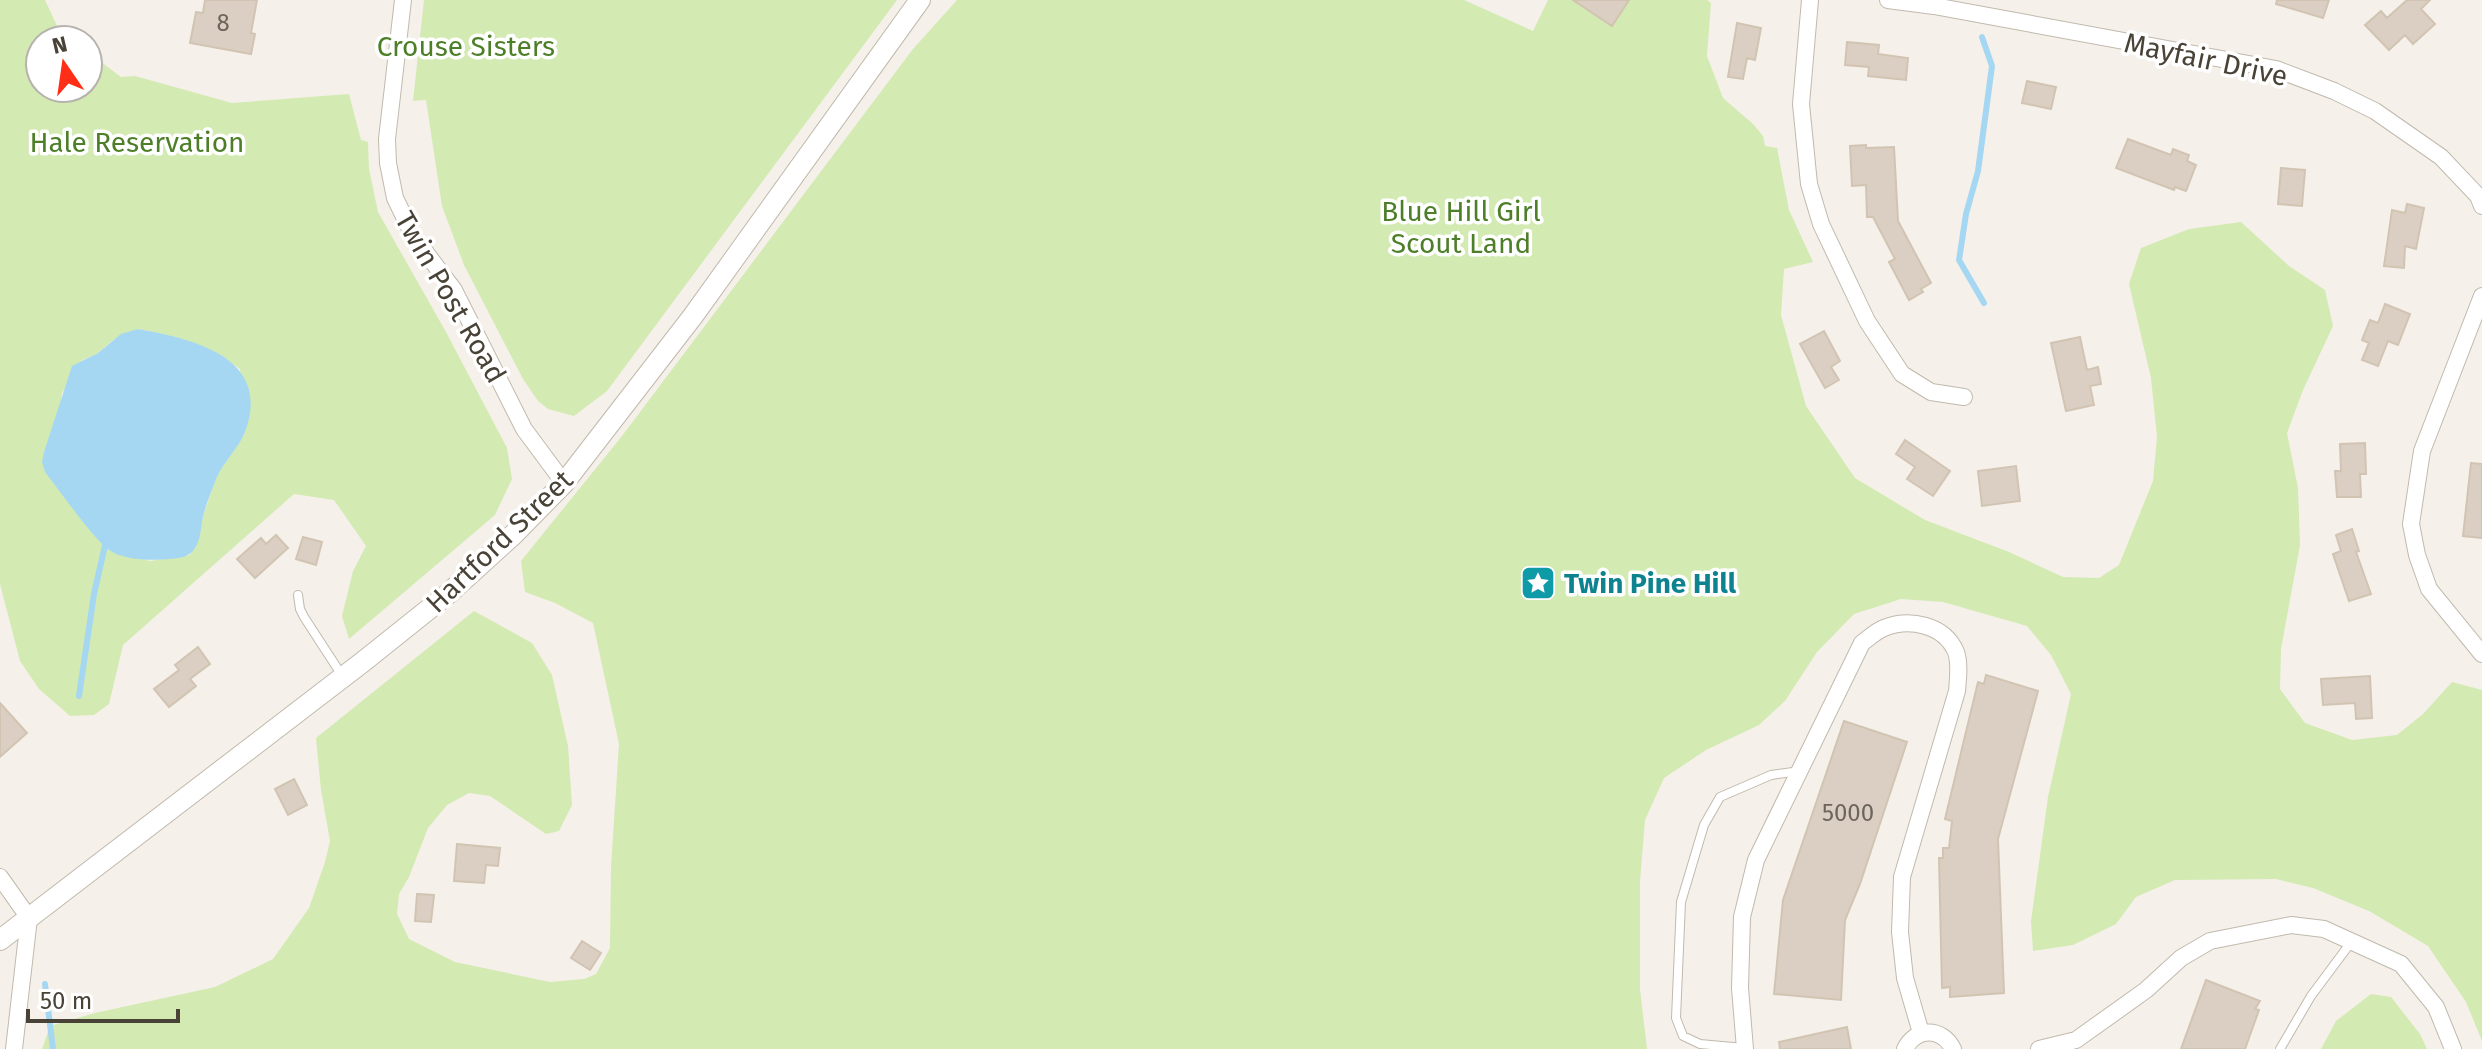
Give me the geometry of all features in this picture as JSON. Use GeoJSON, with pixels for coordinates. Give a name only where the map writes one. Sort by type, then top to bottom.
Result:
{"type":"FeatureCollection","features":[{"type":"Feature","properties":{"kind":"street","name":"Twin Post Road"},"geometry":{"type":"LineString","coordinates":[[403,0],[387,139],[395,198],[414,237],[454,290],[524,429],[564,483]]}},
{"type":"Feature","properties":{"kind":"street","name":"Hartford Street"},"geometry":{"type":"LineString","coordinates":[[0,940],[449,593],[493,555],[564,483],[715,287],[920,0]]}},
{"type":"Feature","properties":{"kind":"street"},"geometry":{"type":"LineString","coordinates":[[1810,0],[1801,104],[1809,184],[1821,224],[1867,321],[1902,374],[1931,392],[1964,397]]}},
{"type":"Feature","properties":{"kind":"street","name":"Mayfair Drive"},"geometry":{"type":"LineString","coordinates":[[1888,0],[2276,69],[2375,111],[2441,157],[2478,196],[2482,206]]}},
{"type":"Feature","properties":{"kind":"street"},"geometry":{"type":"LineString","coordinates":[[2482,296],[2422,451],[2411,524],[2417,555],[2429,589],[2482,654]]}},
{"type":"Feature","properties":{"kind":"street"},"geometry":{"type":"LineString","coordinates":[[1745,1048],[1740,988],[1742,917],[1756,860],[1862,643],[1883,628],[1911,622],[1938,630],[1956,652],[1958,671],[1957,691],[1902,877],[1900,932],[1905,978],[1921,1033]]}},
{"type":"Feature","properties":{"kind":"street"},"geometry":{"type":"LineString","coordinates":[[0,877],[29,918],[14,1049]]}},
{"type":"Feature","properties":{"kind":"street"},"geometry":{"type":"LineString","coordinates":[[2039,1049],[2076,1040],[2146,990],[2181,958],[2210,941],[2291,925],[2324,929],[2401,964],[2436,1007],[2453,1049]]}},
{"type":"Feature","properties":{"kind":"street"},"geometry":{"type":"LineString","coordinates":[[1905,1049],[1921,1033],[1937,1033],[1953,1049]]}},
{"type":"Feature","properties":{"kind":"lane"},"geometry":{"type":"LineString","coordinates":[[298,595],[304,617],[343,677]]}},
{"type":"Feature","properties":{"kind":"lane"},"geometry":{"type":"LineString","coordinates":[[1745,1048],[1700,1044],[1683,1036],[1676,1018],[1681,902],[1704,825],[1720,797],[1771,775],[1801,771]]}},
{"type":"Feature","properties":{"kind":"lane"},"geometry":{"type":"LineString","coordinates":[[2280,1049],[2311,996],[2352,940]]}},
{"type":"Feature","properties":{"kind":"green space","name":"Hale Reservation"},"geometry":{"type":"Polygon","coordinates":[[[0,0],[45,0],[56,24],[24,24],[24,104],[104,104],[104,64],[121,77],[135,76],[232,103],[349,94],[361,140],[368,142],[369,169],[378,212],[507,448],[512,479],[495,515],[349,639],[342,616],[353,571],[366,546],[334,500],[294,494],[123,645],[109,704],[94,715],[70,716],[39,689],[20,661],[0,584],[0,0]],[[138,329],[113,340],[98,353],[81,361],[62,393],[59,414],[44,452],[51,480],[110,551],[150,561],[190,555],[217,475],[245,433],[240,369],[204,348],[179,338],[138,329]]]}},
{"type":"Feature","properties":{"kind":"green space","name":"Crouse Sisters"},"geometry":{"type":"Polygon","coordinates":[[[424,0],[897,0],[607,391],[574,416],[548,409],[538,401],[523,379],[464,265],[442,206],[426,100],[413,101],[424,0]]]}},
{"type":"Feature","properties":{"kind":"green space","name":"Blue Hill Girl Scout Land"},"geometry":{"type":"Polygon","coordinates":[[[957,0],[1464,0],[1533,31],[1548,0],[1707,0],[1711,3],[1707,56],[1723,98],[1753,124],[1763,136],[1765,146],[1777,148],[1789,210],[1813,262],[1784,269],[1781,315],[1806,406],[1855,478],[1925,520],[2009,552],[2063,577],[2099,578],[2119,565],[2153,481],[2157,437],[2151,378],[2129,284],[2141,248],[2189,229],[2241,222],[2289,266],[2325,290],[2333,326],[2287,433],[2298,488],[2300,545],[2281,649],[2280,689],[2305,723],[2352,740],[2397,735],[2423,714],[2452,682],[2482,690],[2482,1041],[2466,1002],[2428,946],[2369,911],[2313,888],[2276,879],[2175,880],[2136,897],[2116,924],[2073,945],[2033,951],[2031,921],[2048,797],[2071,694],[2051,655],[2027,626],[1943,602],[1901,599],[1854,614],[1817,652],[1785,701],[1759,725],[1706,750],[1664,778],[1645,820],[1640,881],[1640,989],[1647,1049],[42,1049],[50,1026],[215,987],[273,959],[309,908],[330,841],[316,738],[474,611],[532,643],[552,675],[568,746],[572,805],[559,831],[546,834],[490,796],[469,793],[447,805],[428,828],[399,894],[397,914],[409,939],[455,962],[550,982],[584,979],[596,974],[610,948],[611,867],[619,744],[593,623],[555,603],[525,592],[521,561],[622,436],[913,49],[957,0]]]}},
{"type":"Feature","properties":{"kind":"green space"},"geometry":{"type":"Polygon","coordinates":[[[2371,994],[2391,997],[2420,1034],[2427,1049],[2321,1049],[2336,1021],[2371,994]]]}},
{"type":"Feature","properties":{"kind":"water"},"geometry":{"type":"Polygon","coordinates":[[[138,329],[182,339],[223,356],[238,369],[248,386],[251,406],[245,432],[216,479],[197,544],[190,554],[180,558],[138,559],[109,550],[71,507],[45,472],[42,462],[72,366],[98,353],[121,334],[138,329]]]}},
{"type":"Feature","properties":{"kind":"building"},"geometry":{"type":"Polygon","coordinates":[[[205,0],[257,0],[251,54],[190,43],[196,12],[203,13],[205,0]]]}},
{"type":"Feature","properties":{"kind":"building"},"geometry":{"type":"Polygon","coordinates":[[[1573,0],[1629,0],[1612,26],[1573,0]]]}},
{"type":"Feature","properties":{"kind":"building"},"geometry":{"type":"Polygon","coordinates":[[[2277,0],[2329,0],[2323,18],[2276,4],[2277,0]]]}},
{"type":"Feature","properties":{"kind":"building"},"geometry":{"type":"Polygon","coordinates":[[[2407,0],[2430,0],[2421,9],[2435,24],[2413,44],[2405,35],[2389,50],[2365,25],[2381,11],[2387,18],[2407,0]]]}},
{"type":"Feature","properties":{"kind":"building"},"geometry":{"type":"Polygon","coordinates":[[[1737,23],[1761,28],[1755,60],[1747,58],[1743,79],[1728,77],[1737,23]]]}},
{"type":"Feature","properties":{"kind":"building"},"geometry":{"type":"Polygon","coordinates":[[[1847,42],[1879,45],[1878,54],[1908,58],[1906,80],[1868,76],[1869,67],[1845,65],[1847,42]]]}},
{"type":"Feature","properties":{"kind":"building"},"geometry":{"type":"Polygon","coordinates":[[[2027,81],[2056,87],[2051,109],[2022,103],[2027,81]]]}},
{"type":"Feature","properties":{"kind":"building"},"geometry":{"type":"Polygon","coordinates":[[[2128,139],[2171,155],[2173,149],[2189,155],[2187,161],[2196,165],[2186,191],[2175,187],[2174,190],[2116,168],[2128,139]]]}},
{"type":"Feature","properties":{"kind":"building"},"geometry":{"type":"Polygon","coordinates":[[[1866,145],[1866,148],[1894,147],[1898,221],[1931,283],[1909,300],[1889,262],[1895,259],[1873,217],[1867,217],[1866,185],[1852,186],[1850,146],[1866,145]]]}},
{"type":"Feature","properties":{"kind":"building"},"geometry":{"type":"Polygon","coordinates":[[[2281,168],[2305,170],[2302,206],[2278,204],[2281,168]]]}},
{"type":"Feature","properties":{"kind":"building"},"geometry":{"type":"Polygon","coordinates":[[[2407,204],[2424,208],[2416,249],[2405,246],[2404,268],[2384,266],[2392,210],[2405,213],[2407,204]]]}},
{"type":"Feature","properties":{"kind":"building"},"geometry":{"type":"Polygon","coordinates":[[[2385,304],[2410,314],[2398,345],[2388,341],[2378,366],[2362,360],[2369,343],[2362,340],[2370,320],[2378,323],[2385,304]]]}},
{"type":"Feature","properties":{"kind":"building"},"geometry":{"type":"Polygon","coordinates":[[[1824,331],[1840,361],[1831,367],[1839,380],[1825,388],[1800,344],[1824,331]]]}},
{"type":"Feature","properties":{"kind":"building"},"geometry":{"type":"Polygon","coordinates":[[[2080,337],[2087,370],[2098,367],[2101,384],[2090,386],[2094,405],[2066,411],[2051,343],[2080,337]]]}},
{"type":"Feature","properties":{"kind":"building"},"geometry":{"type":"Polygon","coordinates":[[[1905,440],[1950,471],[1933,496],[1907,479],[1915,467],[1896,454],[1905,440]]]}},
{"type":"Feature","properties":{"kind":"building"},"geometry":{"type":"Polygon","coordinates":[[[2365,443],[2366,474],[2360,474],[2361,497],[2337,497],[2335,471],[2341,471],[2340,444],[2365,443]]]}},
{"type":"Feature","properties":{"kind":"building"},"geometry":{"type":"Polygon","coordinates":[[[2471,463],[2482,464],[2482,538],[2463,536],[2471,463]]]}},
{"type":"Feature","properties":{"kind":"building"},"geometry":{"type":"Polygon","coordinates":[[[2016,466],[2020,501],[1982,506],[1978,471],[2016,466]]]}},
{"type":"Feature","properties":{"kind":"building"},"geometry":{"type":"Polygon","coordinates":[[[2352,529],[2359,551],[2356,552],[2371,594],[2349,601],[2333,554],[2341,551],[2336,535],[2352,529]]]}},
{"type":"Feature","properties":{"kind":"building"},"geometry":{"type":"Polygon","coordinates":[[[276,535],[288,548],[255,578],[237,559],[261,538],[266,544],[276,535]]]}},
{"type":"Feature","properties":{"kind":"building"},"geometry":{"type":"Polygon","coordinates":[[[303,537],[322,542],[316,565],[296,559],[303,537]]]}},
{"type":"Feature","properties":{"kind":"building"},"geometry":{"type":"Polygon","coordinates":[[[198,647],[210,664],[190,679],[196,686],[169,707],[154,689],[179,670],[175,665],[198,647]]]}},
{"type":"Feature","properties":{"kind":"building"},"geometry":{"type":"Polygon","coordinates":[[[1986,675],[2038,691],[1998,839],[2004,993],[1950,997],[1950,987],[1942,988],[1939,858],[1943,858],[1943,848],[1949,848],[1952,821],[1945,819],[1978,682],[1984,684],[1986,675]]]}},
{"type":"Feature","properties":{"kind":"building"},"geometry":{"type":"Polygon","coordinates":[[[2370,676],[2372,718],[2356,719],[2355,703],[2323,705],[2321,679],[2370,676]]]}},
{"type":"Feature","properties":{"kind":"building"},"geometry":{"type":"Polygon","coordinates":[[[0,703],[27,733],[0,757],[0,703]]]}},
{"type":"Feature","properties":{"kind":"building"},"geometry":{"type":"Polygon","coordinates":[[[1844,721],[1907,742],[1845,920],[1841,1000],[1774,994],[1783,900],[1844,721]]]}},
{"type":"Feature","properties":{"kind":"building"},"geometry":{"type":"Polygon","coordinates":[[[294,779],[307,805],[288,815],[275,789],[294,779]]]}},
{"type":"Feature","properties":{"kind":"building"},"geometry":{"type":"Polygon","coordinates":[[[457,844],[500,848],[498,866],[486,865],[484,883],[454,881],[457,844]]]}},
{"type":"Feature","properties":{"kind":"building"},"geometry":{"type":"Polygon","coordinates":[[[417,894],[434,895],[431,922],[415,921],[417,894]]]}},
{"type":"Feature","properties":{"kind":"building"},"geometry":{"type":"Polygon","coordinates":[[[582,941],[601,953],[590,970],[571,958],[582,941]]]}},
{"type":"Feature","properties":{"kind":"building"},"geometry":{"type":"Polygon","coordinates":[[[2206,980],[2260,1001],[2245,1049],[2181,1049],[2206,980]]]}},
{"type":"Feature","properties":{"kind":"building"},"geometry":{"type":"Polygon","coordinates":[[[1847,1027],[1851,1049],[1780,1049],[1779,1042],[1847,1027]]]}},
{"type":"Feature","properties":{"kind":"waterway"},"geometry":{"type":"LineString","coordinates":[[1982,37],[1992,66],[1978,171],[1966,214],[1959,260],[1984,303]]}},
{"type":"Feature","properties":{"kind":"waterway"},"geometry":{"type":"LineString","coordinates":[[79,696],[94,594],[106,541]]}},
{"type":"Feature","properties":{"kind":"waterway"},"geometry":{"type":"LineString","coordinates":[[45,984],[53,1049]]}},
{"type":"Feature","properties":{"kind":"place","name":"Twin Pine Hill"},"geometry":{"type":"Point","coordinates":[1538,583]}}]}
